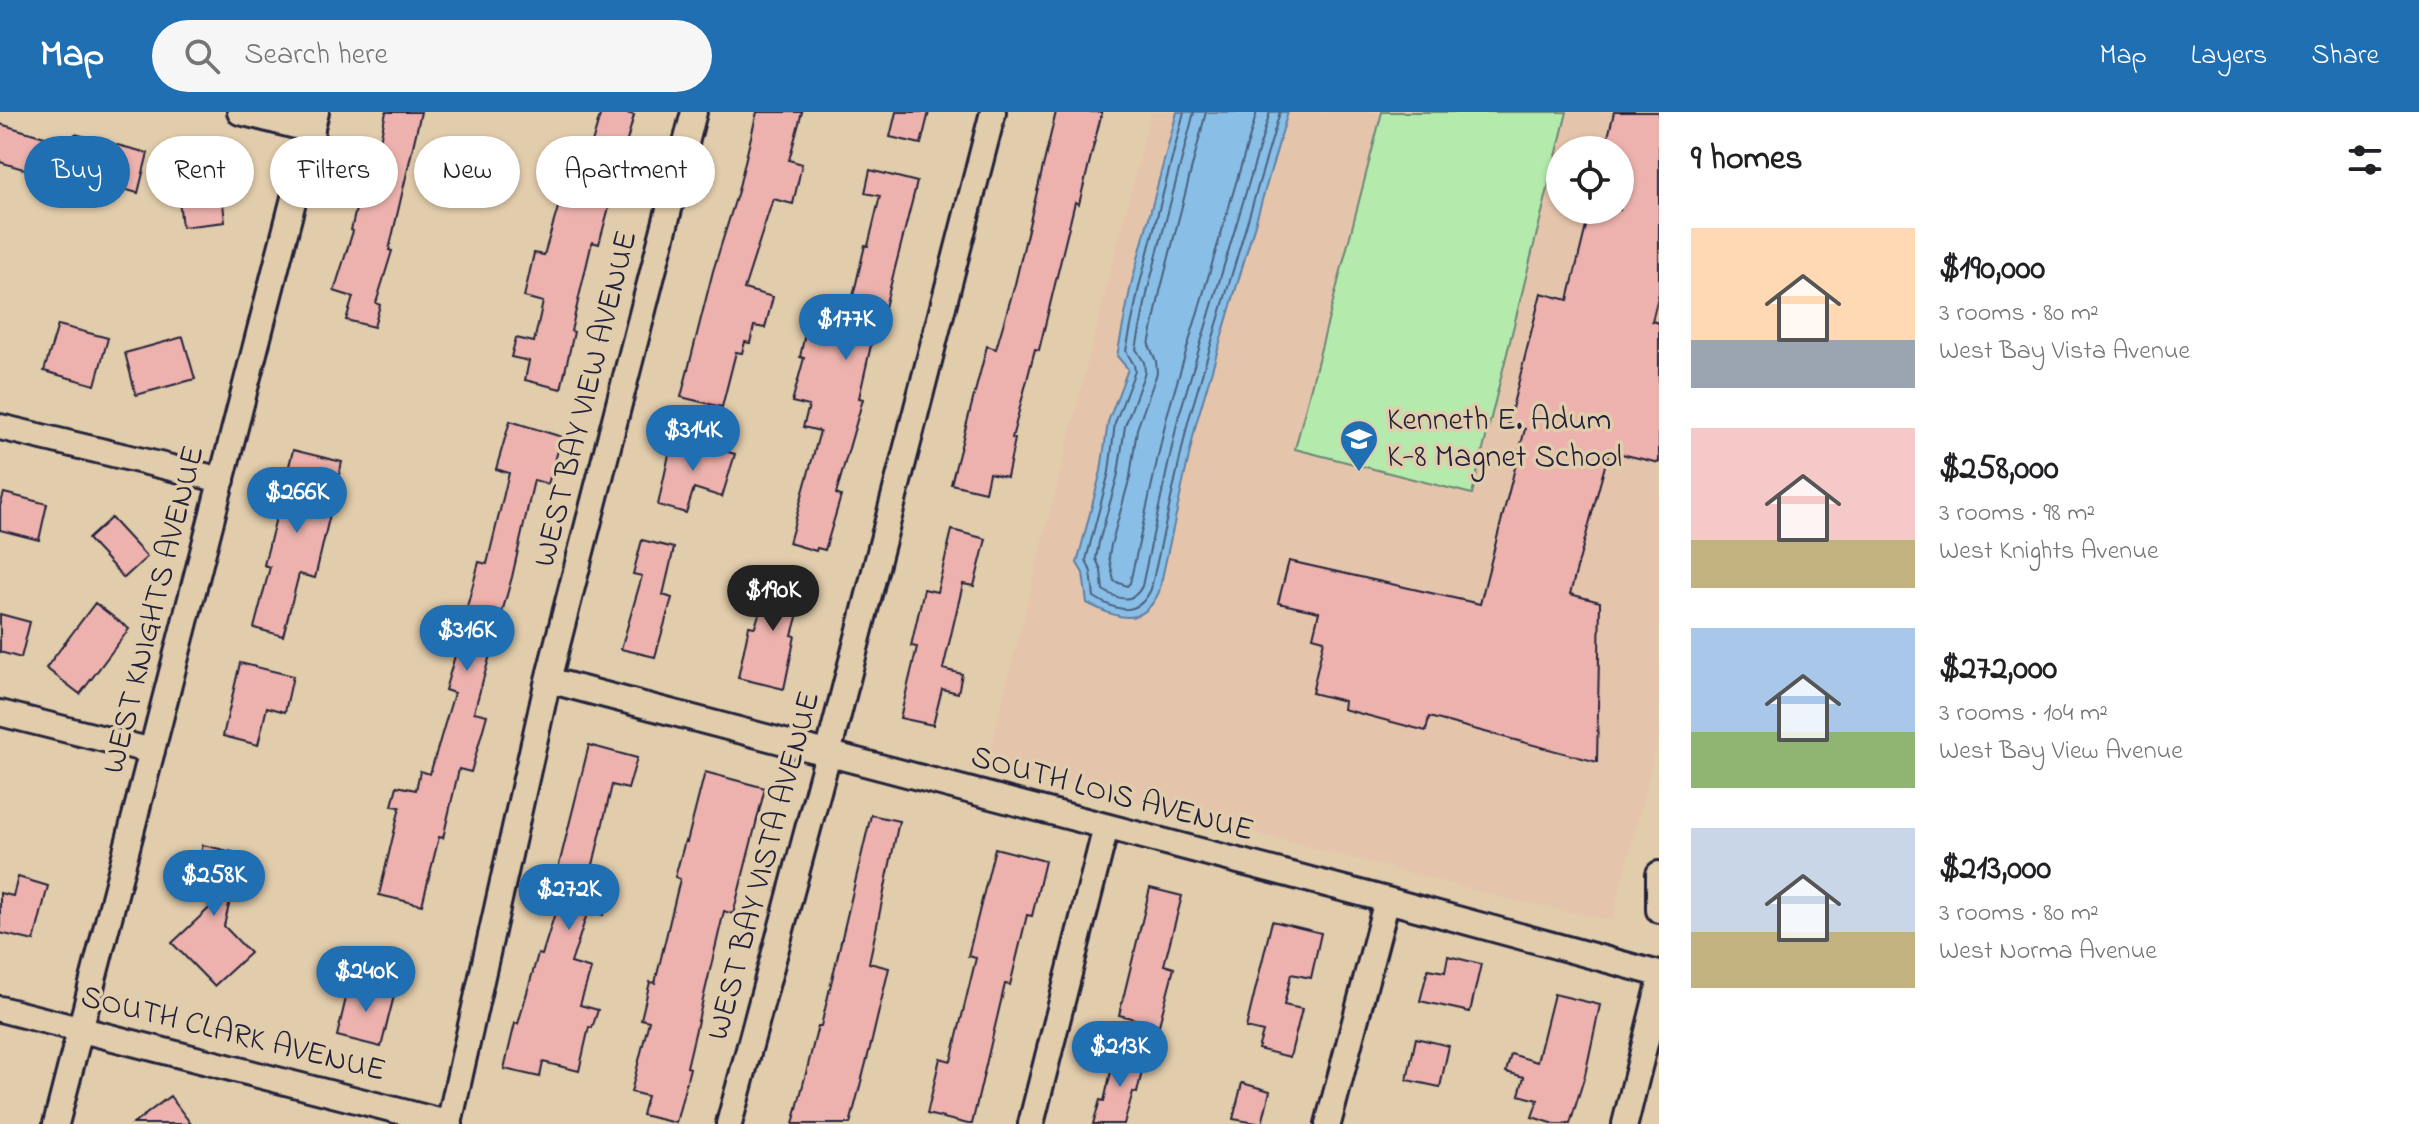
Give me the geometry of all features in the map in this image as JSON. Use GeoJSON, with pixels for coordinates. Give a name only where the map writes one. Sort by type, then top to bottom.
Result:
{"type":"FeatureCollection","features":[{"type":"Feature","properties":{"kind":"street"},"geometry":{"type":"LineString","coordinates":[[240,112],[314,121]]}},
{"type":"Feature","properties":{"kind":"street","name":"WEST BAY VIEW AVENUE"},"geometry":{"type":"LineString","coordinates":[[450,1124],[548,680],[694,112]]}},
{"type":"Feature","properties":{"kind":"street","name":"WEST BAY VISTA AVENUE"},"geometry":{"type":"LineString","coordinates":[[729,1124],[993,112]]}},
{"type":"Feature","properties":{"kind":"street","name":"WEST KNIGHTS AVENUE"},"geometry":{"type":"LineString","coordinates":[[56,1124],[314,121]]}},
{"type":"Feature","properties":{"kind":"street"},"geometry":{"type":"LineString","coordinates":[[0,427],[222,480]]}},
{"type":"Feature","properties":{"kind":"street","name":"SOUTH LOIS AVENUE"},"geometry":{"type":"LineString","coordinates":[[548,680],[1659,974]]}},
{"type":"Feature","properties":{"kind":"street"},"geometry":{"type":"LineString","coordinates":[[0,713],[152,751]]}},
{"type":"Feature","properties":{"kind":"street"},"geometry":{"type":"LineString","coordinates":[[1031,1124],[1106,827]]}},
{"type":"Feature","properties":{"kind":"street"},"geometry":{"type":"LineString","coordinates":[[1659,874],[1659,910]]}},
{"type":"Feature","properties":{"kind":"street"},"geometry":{"type":"LineString","coordinates":[[1328,1124],[1387,900]]}},
{"type":"Feature","properties":{"kind":"street"},"geometry":{"type":"LineString","coordinates":[[1625,1124],[1659,987]]}},
{"type":"Feature","properties":{"kind":"street","name":"SOUTH CLARK AVENUE"},"geometry":{"type":"LineString","coordinates":[[0,1009],[450,1124]]}},
{"type":"Feature","properties":{"kind":"shaded area","name":"Kenneth E. Adum K-8 Magnet School"},"geometry":{"type":"Polygon","coordinates":[[[1151,112],[1659,112],[1659,736],[1612,920],[1513,900],[987,763],[1151,112]]]}},
{"type":"Feature","properties":{"kind":"green space"},"geometry":{"type":"Polygon","coordinates":[[[1382,112],[1567,112],[1561,136],[1546,136],[1546,196],[1472,494],[1295,449],[1382,112]]]}},
{"type":"Feature","properties":{"kind":"water"},"geometry":{"type":"Polygon","coordinates":[[[1177,112],[1288,112],[1196,424],[1159,592],[1152,604],[1137,616],[1118,616],[1087,603],[1083,573],[1077,563],[1101,471],[1108,422],[1128,369],[1117,356],[1131,285],[1177,112]]]}},
{"type":"Feature","properties":{"kind":"building"},"geometry":{"type":"Polygon","coordinates":[[[386,112],[421,112],[389,250],[392,251],[376,303],[380,305],[374,327],[346,320],[353,297],[334,291],[353,231],[356,208],[398,208],[398,136],[381,136],[386,112]]]}},
{"type":"Feature","properties":{"kind":"building"},"geometry":{"type":"Polygon","coordinates":[[[601,112],[634,115],[628,136],[594,136],[601,112]]]}},
{"type":"Feature","properties":{"kind":"building"},"geometry":{"type":"Polygon","coordinates":[[[757,112],[802,112],[789,160],[802,164],[793,204],[773,199],[744,289],[773,297],[765,328],[754,326],[750,343],[745,342],[742,353],[736,352],[722,407],[681,397],[757,112]]]}},
{"type":"Feature","properties":{"kind":"building"},"geometry":{"type":"Polygon","coordinates":[[[896,112],[929,112],[921,144],[890,137],[896,112]]]}},
{"type":"Feature","properties":{"kind":"building"},"geometry":{"type":"Polygon","coordinates":[[[1056,112],[1102,112],[1079,204],[1075,202],[1039,350],[1035,349],[1012,438],[1015,439],[1007,477],[989,473],[985,492],[951,484],[987,346],[996,349],[1015,284],[1056,112]]]}},
{"type":"Feature","properties":{"kind":"building"},"geometry":{"type":"Polygon","coordinates":[[[1614,112],[1659,112],[1659,293],[1652,321],[1659,323],[1659,463],[1609,451],[1570,594],[1600,602],[1597,762],[1429,717],[1426,731],[1343,709],[1344,701],[1312,693],[1324,640],[1313,637],[1319,612],[1278,603],[1289,561],[1480,604],[1525,429],[1508,424],[1541,293],[1568,300],[1587,224],[1634,224],[1634,136],[1608,136],[1614,112]]]}},
{"type":"Feature","properties":{"kind":"building"},"geometry":{"type":"Polygon","coordinates":[[[0,124],[41,136],[24,136],[24,169],[0,162],[0,124]]]}},
{"type":"Feature","properties":{"kind":"building"},"geometry":{"type":"Polygon","coordinates":[[[130,148],[146,152],[138,193],[130,191],[130,148]]]}},
{"type":"Feature","properties":{"kind":"building"},"geometry":{"type":"Polygon","coordinates":[[[870,170],[917,182],[884,311],[879,310],[859,398],[863,399],[836,494],[841,496],[825,550],[817,548],[816,551],[789,543],[820,431],[803,427],[809,406],[792,402],[804,358],[800,357],[810,310],[848,318],[880,196],[865,193],[870,170]]]}},
{"type":"Feature","properties":{"kind":"building"},"geometry":{"type":"Polygon","coordinates":[[[180,208],[223,208],[225,222],[182,227],[180,208]]]}},
{"type":"Feature","properties":{"kind":"building"},"geometry":{"type":"Polygon","coordinates":[[[558,208],[609,208],[599,244],[592,242],[561,389],[525,380],[529,361],[511,357],[516,338],[534,342],[543,302],[524,297],[534,253],[544,255],[558,208]]]}},
{"type":"Feature","properties":{"kind":"building"},"geometry":{"type":"Polygon","coordinates":[[[58,325],[108,338],[95,385],[44,371],[58,325]]]}},
{"type":"Feature","properties":{"kind":"building"},"geometry":{"type":"Polygon","coordinates":[[[183,337],[195,379],[136,395],[125,353],[183,337]]]}},
{"type":"Feature","properties":{"kind":"building"},"geometry":{"type":"Polygon","coordinates":[[[510,421],[562,437],[548,484],[534,480],[512,577],[474,712],[487,715],[471,772],[459,769],[443,838],[439,837],[422,905],[379,895],[400,807],[392,806],[397,786],[416,790],[420,771],[430,774],[454,693],[445,690],[479,562],[487,564],[509,473],[496,469],[510,421]]]}},
{"type":"Feature","properties":{"kind":"building"},"geometry":{"type":"Polygon","coordinates":[[[673,436],[735,454],[722,497],[694,488],[686,513],[658,505],[673,436]]]}},
{"type":"Feature","properties":{"kind":"building"},"geometry":{"type":"Polygon","coordinates":[[[293,450],[342,462],[315,578],[299,574],[283,636],[254,628],[270,567],[264,565],[293,450]]]}},
{"type":"Feature","properties":{"kind":"building"},"geometry":{"type":"Polygon","coordinates":[[[4,493],[47,504],[39,540],[0,530],[0,506],[4,493]]]}},
{"type":"Feature","properties":{"kind":"building"},"geometry":{"type":"Polygon","coordinates":[[[111,518],[147,557],[124,578],[88,539],[111,518]]]}},
{"type":"Feature","properties":{"kind":"building"},"geometry":{"type":"Polygon","coordinates":[[[952,530],[986,539],[974,586],[963,584],[943,669],[962,674],[958,693],[942,689],[933,725],[900,718],[917,647],[911,646],[924,589],[937,592],[952,530]]]}},
{"type":"Feature","properties":{"kind":"building"},"geometry":{"type":"Polygon","coordinates":[[[642,540],[674,548],[663,595],[672,598],[655,657],[621,649],[642,576],[633,574],[642,540]]]}},
{"type":"Feature","properties":{"kind":"building"},"geometry":{"type":"Polygon","coordinates":[[[772,572],[807,581],[792,635],[795,636],[784,689],[738,678],[749,626],[755,627],[772,572]]]}},
{"type":"Feature","properties":{"kind":"building"},"geometry":{"type":"Polygon","coordinates":[[[95,603],[129,629],[80,694],[46,668],[95,603]]]}},
{"type":"Feature","properties":{"kind":"building"},"geometry":{"type":"Polygon","coordinates":[[[0,614],[30,622],[21,658],[0,652],[0,614]]]}},
{"type":"Feature","properties":{"kind":"building"},"geometry":{"type":"Polygon","coordinates":[[[240,663],[293,676],[285,712],[267,707],[258,745],[223,736],[240,663]]]}},
{"type":"Feature","properties":{"kind":"building"},"geometry":{"type":"Polygon","coordinates":[[[589,745],[637,758],[628,789],[612,785],[587,890],[609,897],[603,915],[588,911],[571,963],[591,969],[580,1005],[598,1010],[592,1028],[589,1027],[579,1071],[543,1062],[540,1077],[504,1069],[515,1023],[518,1024],[538,954],[542,955],[568,871],[558,869],[589,745]]]}},
{"type":"Feature","properties":{"kind":"building"},"geometry":{"type":"Polygon","coordinates":[[[705,772],[765,788],[733,914],[724,911],[676,1123],[642,1115],[647,1096],[631,1092],[649,1021],[641,1019],[650,982],[655,983],[680,879],[675,877],[705,772]]]}},
{"type":"Feature","properties":{"kind":"building"},"geometry":{"type":"Polygon","coordinates":[[[871,815],[899,821],[869,963],[889,968],[872,1040],[850,1124],[793,1124],[818,1026],[821,1026],[871,815]]]}},
{"type":"Feature","properties":{"kind":"building"},"geometry":{"type":"Polygon","coordinates":[[[203,845],[241,854],[224,926],[250,953],[214,986],[172,943],[220,898],[192,891],[203,845]]]}},
{"type":"Feature","properties":{"kind":"building"},"geometry":{"type":"Polygon","coordinates":[[[995,848],[1045,861],[1032,916],[1027,915],[1010,985],[1005,984],[972,1124],[968,1124],[927,1114],[940,1058],[951,1061],[976,958],[968,956],[995,848]]]}},
{"type":"Feature","properties":{"kind":"building"},"geometry":{"type":"Polygon","coordinates":[[[18,877],[48,886],[34,941],[0,933],[0,893],[13,896],[18,877]]]}},
{"type":"Feature","properties":{"kind":"building"},"geometry":{"type":"Polygon","coordinates":[[[1150,888],[1182,896],[1164,965],[1174,968],[1159,1025],[1119,1015],[1150,888]]]}},
{"type":"Feature","properties":{"kind":"building"},"geometry":{"type":"Polygon","coordinates":[[[1272,921],[1321,933],[1311,978],[1291,974],[1284,1005],[1302,1009],[1290,1057],[1258,1049],[1263,1032],[1246,1028],[1272,921]]]}},
{"type":"Feature","properties":{"kind":"building"},"geometry":{"type":"Polygon","coordinates":[[[1448,956],[1481,964],[1470,1012],[1420,1001],[1428,969],[1445,972],[1448,956]]]}},
{"type":"Feature","properties":{"kind":"building"},"geometry":{"type":"Polygon","coordinates":[[[350,981],[395,992],[381,1047],[337,1036],[350,981]]]}},
{"type":"Feature","properties":{"kind":"building"},"geometry":{"type":"Polygon","coordinates":[[[1554,994],[1600,1005],[1585,1075],[1570,1124],[1555,1124],[1532,1117],[1538,1100],[1519,1095],[1524,1077],[1506,1072],[1511,1054],[1537,1062],[1554,994]]]}},
{"type":"Feature","properties":{"kind":"building"},"geometry":{"type":"Polygon","coordinates":[[[1416,1038],[1449,1046],[1440,1087],[1407,1080],[1416,1038]]]}},
{"type":"Feature","properties":{"kind":"building"},"geometry":{"type":"Polygon","coordinates":[[[1116,1050],[1145,1058],[1137,1093],[1133,1092],[1124,1124],[1093,1124],[1100,1100],[1104,1101],[1116,1050]]]}},
{"type":"Feature","properties":{"kind":"building"},"geometry":{"type":"Polygon","coordinates":[[[1242,1083],[1270,1091],[1262,1124],[1233,1119],[1242,1083]]]}},
{"type":"Feature","properties":{"kind":"building"},"geometry":{"type":"Polygon","coordinates":[[[170,1096],[191,1124],[133,1124],[170,1096]]]}},
{"type":"Feature","properties":{"kind":"place","name":"Kenneth E. Adum K-8 Magnet School"},"geometry":{"type":"Point","coordinates":[1359,473]}}]}
